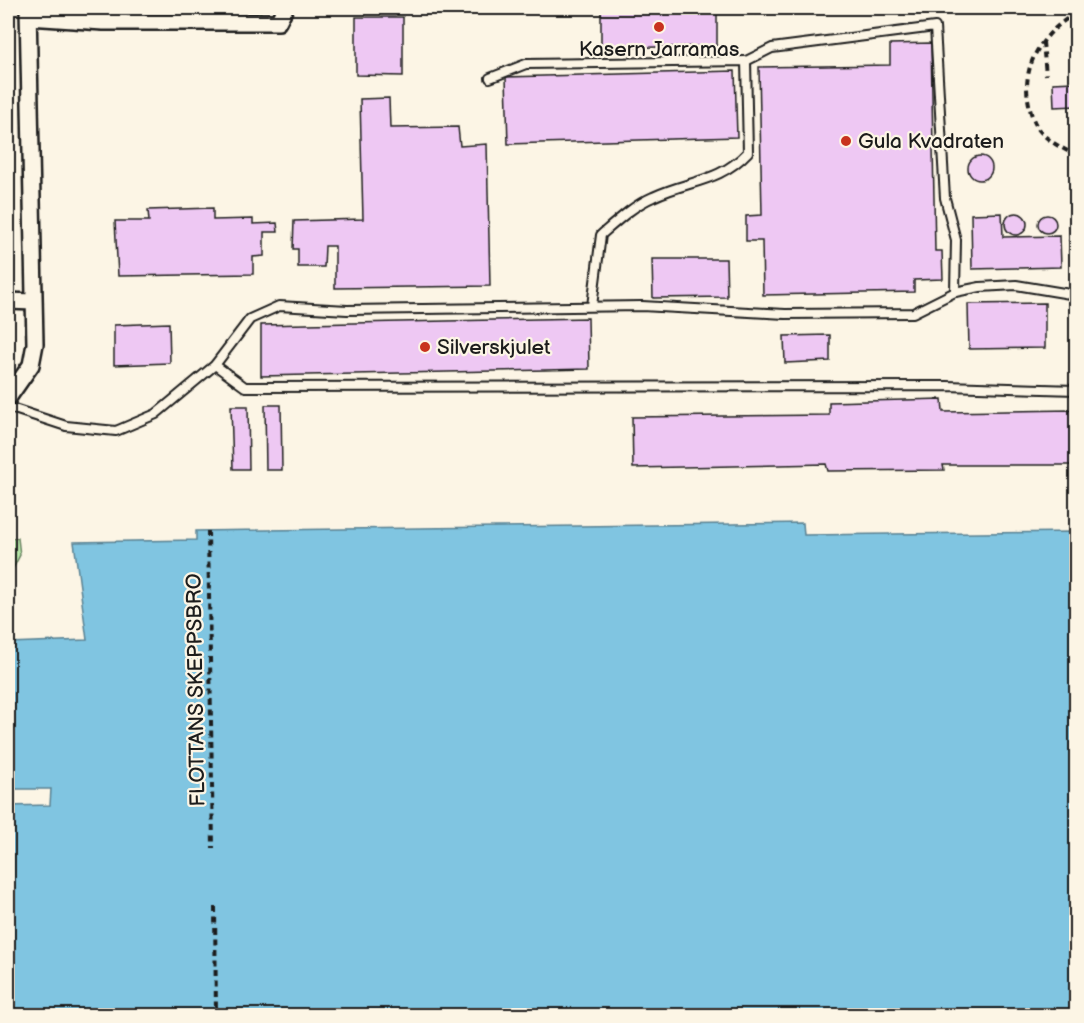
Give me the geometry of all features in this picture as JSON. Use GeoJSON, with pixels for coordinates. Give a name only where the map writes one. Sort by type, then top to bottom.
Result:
{"type":"FeatureCollection","features":[{"type":"Feature","properties":{"kind":"street"},"geometry":{"type":"LineString","coordinates":[[8,398],[31,365],[35,344],[31,250],[28,12],[104,22],[278,22],[285,8]]}},
{"type":"Feature","properties":{"kind":"street"},"geometry":{"type":"LineString","coordinates":[[8,301],[33,302]]}},
{"type":"Feature","properties":{"kind":"lane"},"geometry":{"type":"LineString","coordinates":[[490,78],[526,64],[746,61],[772,48],[935,27],[945,198],[956,240],[955,292]]}},
{"type":"Feature","properties":{"kind":"lane"},"geometry":{"type":"LineString","coordinates":[[592,306],[601,235],[652,197],[718,175],[733,167],[748,152],[746,61]]}},
{"type":"Feature","properties":{"kind":"lane"},"geometry":{"type":"LineString","coordinates":[[8,408],[66,426],[116,431],[156,414],[215,365],[250,319],[279,306],[347,310],[642,306],[785,314],[913,312],[955,292],[1016,285],[1077,295]]}},
{"type":"Feature","properties":{"kind":"lane"},"geometry":{"type":"LineString","coordinates":[[215,365],[245,387],[947,386],[1077,390]]}},
{"type":"Feature","properties":{"kind":"path"},"geometry":{"type":"LineString","coordinates":[[1077,13],[1066,19],[1043,41],[1030,62],[1027,78],[1031,117],[1040,131],[1061,148],[1077,155]]}},
{"type":"Feature","properties":{"kind":"path"},"geometry":{"type":"LineString","coordinates":[[1043,41],[1046,75]]}},
{"type":"Feature","properties":{"kind":"path","name":"FLOTTANS SKEPPSBRO"},"geometry":{"type":"LineString","coordinates":[[208,531],[213,848]]}},
{"type":"Feature","properties":{"kind":"path"},"geometry":{"type":"LineString","coordinates":[[215,907],[216,1016]]}},
{"type":"Feature","properties":{"kind":"green space"},"geometry":{"type":"Polygon","coordinates":[[[56,8],[261,8],[260,18],[56,8]]]}},
{"type":"Feature","properties":{"kind":"green space"},"geometry":{"type":"Polygon","coordinates":[[[18,538],[20,555],[8,578],[8,539],[18,538]]]}},
{"type":"Feature","properties":{"kind":"water"},"geometry":{"type":"Polygon","coordinates":[[[803,523],[804,535],[1076,532],[1076,1015],[8,1015],[8,806],[50,805],[51,789],[8,789],[8,643],[87,640],[74,542],[196,540],[196,531],[803,523]]]}},
{"type":"Feature","properties":{"kind":"building","name":"Kasern Jarramas"},"geometry":{"type":"Polygon","coordinates":[[[601,8],[717,8],[717,46],[601,48],[601,8]]]}},
{"type":"Feature","properties":{"kind":"building"},"geometry":{"type":"Polygon","coordinates":[[[356,17],[403,17],[403,76],[356,75],[356,17]]]}},
{"type":"Feature","properties":{"kind":"building","name":"Gula Kvadraten"},"geometry":{"type":"Polygon","coordinates":[[[931,43],[935,251],[942,251],[943,279],[914,280],[914,292],[763,295],[762,241],[746,241],[746,216],[762,215],[759,67],[890,65],[890,44],[931,43]]]}},
{"type":"Feature","properties":{"kind":"building"},"geometry":{"type":"Polygon","coordinates":[[[1073,62],[1076,62],[1076,106],[1054,107],[1053,83],[1074,82],[1073,62]]]}},
{"type":"Feature","properties":{"kind":"building"},"geometry":{"type":"Polygon","coordinates":[[[735,71],[737,137],[508,144],[506,77],[735,71]]]}},
{"type":"Feature","properties":{"kind":"building"},"geometry":{"type":"Polygon","coordinates":[[[389,98],[390,128],[458,127],[460,146],[487,144],[490,286],[335,288],[335,246],[325,246],[324,267],[298,267],[298,249],[293,249],[294,221],[363,219],[360,99],[389,98]]]}},
{"type":"Feature","properties":{"kind":"building"},"geometry":{"type":"Polygon","coordinates":[[[980,156],[988,160],[992,168],[988,176],[980,180],[972,176],[968,168],[972,160],[980,156]]]}},
{"type":"Feature","properties":{"kind":"building"},"geometry":{"type":"Polygon","coordinates":[[[213,208],[213,220],[253,219],[253,224],[277,223],[278,232],[264,232],[264,256],[253,257],[253,274],[118,276],[115,221],[149,221],[148,210],[213,208]]]}},
{"type":"Feature","properties":{"kind":"building"},"geometry":{"type":"Polygon","coordinates":[[[1002,213],[1003,237],[1060,236],[1061,267],[972,269],[971,214],[1002,213]]]}},
{"type":"Feature","properties":{"kind":"building"},"geometry":{"type":"Polygon","coordinates":[[[1016,213],[1024,216],[1027,224],[1024,232],[1016,235],[1008,232],[1005,224],[1008,216],[1016,213]]]}},
{"type":"Feature","properties":{"kind":"building"},"geometry":{"type":"Polygon","coordinates":[[[1047,215],[1053,218],[1056,224],[1053,230],[1047,233],[1041,230],[1038,224],[1041,218],[1047,215]]]}},
{"type":"Feature","properties":{"kind":"building"},"geometry":{"type":"Polygon","coordinates":[[[1069,219],[1076,219],[1076,291],[1072,291],[1069,219]]]}},
{"type":"Feature","properties":{"kind":"building"},"geometry":{"type":"Polygon","coordinates":[[[652,259],[726,259],[727,297],[653,298],[652,259]]]}},
{"type":"Feature","properties":{"kind":"building"},"geometry":{"type":"Polygon","coordinates":[[[1045,303],[1045,348],[969,349],[968,304],[1045,303]]]}},
{"type":"Feature","properties":{"kind":"building","name":"Silverskjulet"},"geometry":{"type":"Polygon","coordinates":[[[588,318],[589,369],[261,376],[261,325],[588,318]]]}},
{"type":"Feature","properties":{"kind":"building"},"geometry":{"type":"Polygon","coordinates":[[[1072,318],[1076,318],[1076,350],[1072,350],[1072,318]]]}},
{"type":"Feature","properties":{"kind":"building"},"geometry":{"type":"Polygon","coordinates":[[[169,323],[170,363],[114,365],[114,325],[169,323]]]}},
{"type":"Feature","properties":{"kind":"building"},"geometry":{"type":"Polygon","coordinates":[[[830,335],[830,361],[785,363],[784,336],[830,335]]]}},
{"type":"Feature","properties":{"kind":"building"},"geometry":{"type":"Polygon","coordinates":[[[942,399],[943,412],[1072,410],[1073,465],[943,465],[944,470],[828,471],[826,464],[633,468],[632,417],[829,415],[829,402],[942,399]]]}},
{"type":"Feature","properties":{"kind":"building"},"geometry":{"type":"Polygon","coordinates":[[[265,405],[281,405],[282,470],[266,470],[265,405]]]}},
{"type":"Feature","properties":{"kind":"building"},"geometry":{"type":"Polygon","coordinates":[[[231,406],[248,406],[249,469],[233,469],[231,406]]]}},
{"type":"Feature","properties":{"kind":"place","name":"Kasern Jarramas"},"geometry":{"type":"Point","coordinates":[659,27]}},
{"type":"Feature","properties":{"kind":"place","name":"Gula Kvadraten"},"geometry":{"type":"Point","coordinates":[846,141]}},
{"type":"Feature","properties":{"kind":"place","name":"Silverskjulet"},"geometry":{"type":"Point","coordinates":[425,347]}}]}
